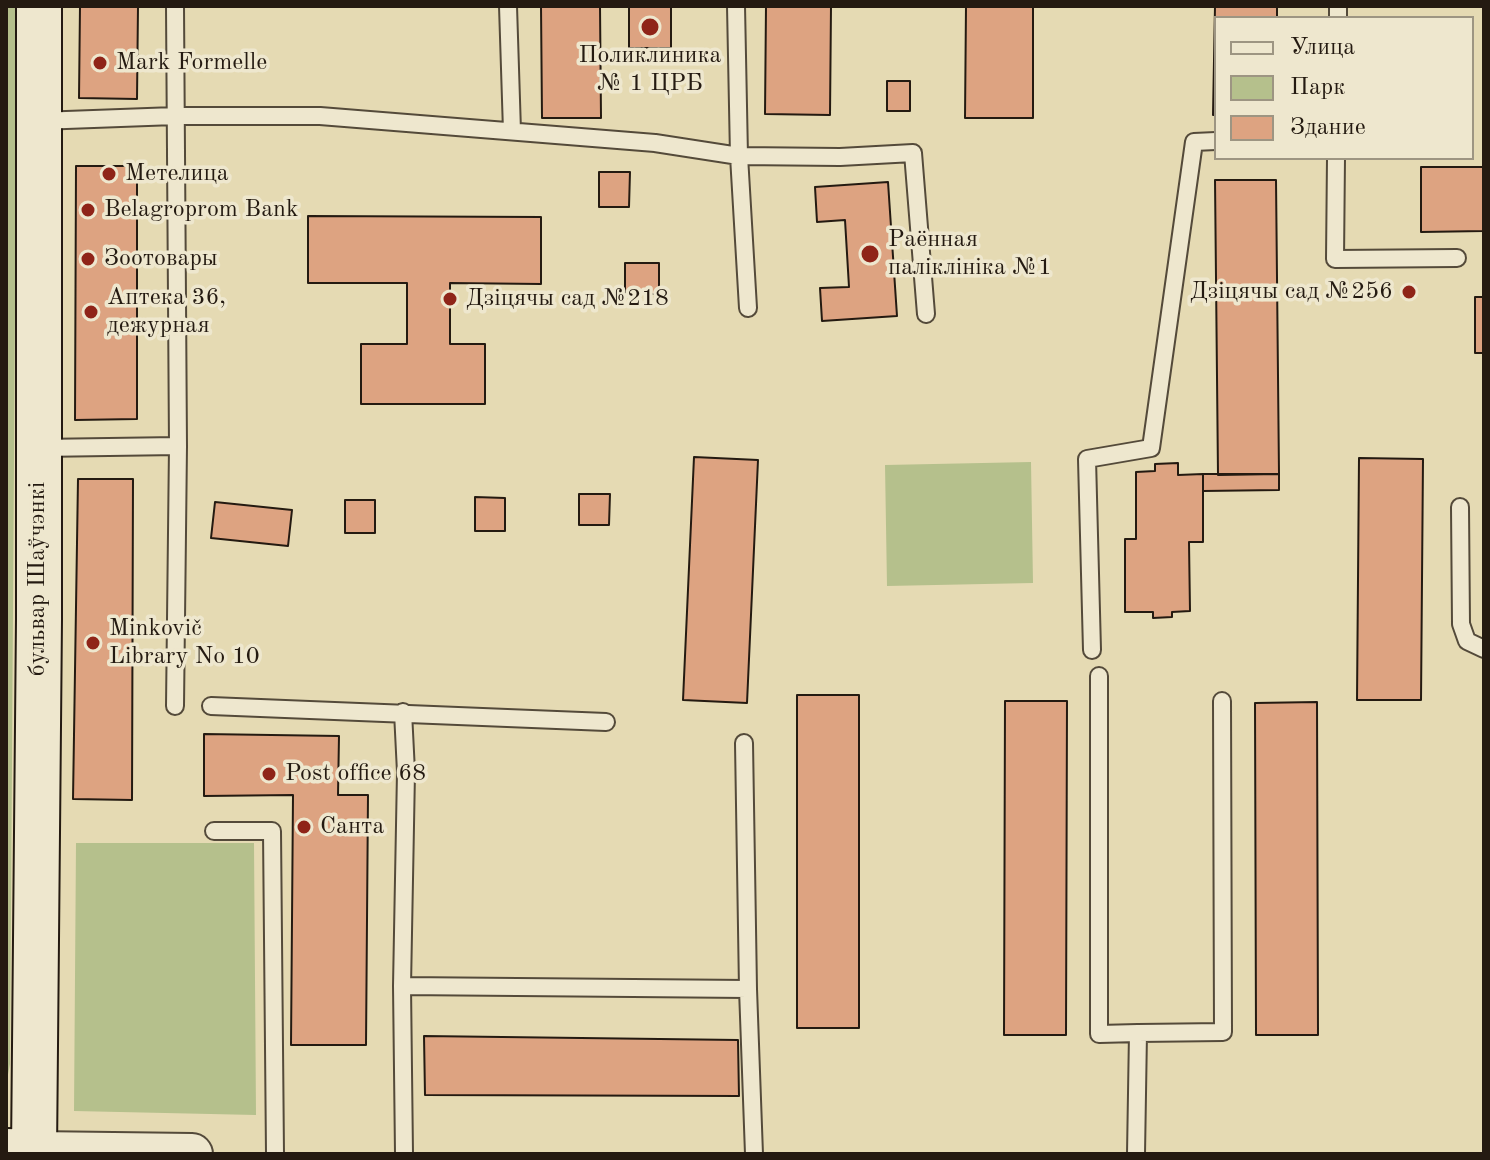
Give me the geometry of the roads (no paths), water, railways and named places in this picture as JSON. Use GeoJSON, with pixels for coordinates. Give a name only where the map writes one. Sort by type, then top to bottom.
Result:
{"type":"FeatureCollection","features":[{"type":"Feature","properties":{"kind":"main road","name":"бульвар Шаўчэнкі"},"geometry":{"type":"LineString","coordinates":[[20,1152],[39,619],[39,6]]}},
{"type":"Feature","properties":{"kind":"street"},"geometry":{"type":"LineString","coordinates":[[20,1152],[192,1154]]}},
{"type":"Feature","properties":{"kind":"lane"},"geometry":{"type":"LineString","coordinates":[[175,6],[178,446],[175,706]]}},
{"type":"Feature","properties":{"kind":"lane"},"geometry":{"type":"LineString","coordinates":[[508,6],[512,131]]}},
{"type":"Feature","properties":{"kind":"lane"},"geometry":{"type":"LineString","coordinates":[[736,6],[739,156],[748,308]]}},
{"type":"Feature","properties":{"kind":"lane"},"geometry":{"type":"LineString","coordinates":[[38,121],[175,116],[320,116],[655,143],[739,156],[840,157],[913,153],[926,314]]}},
{"type":"Feature","properties":{"kind":"lane"},"geometry":{"type":"LineString","coordinates":[[1092,650],[1087,459],[1151,448],[1194,142],[1214,141]]}},
{"type":"Feature","properties":{"kind":"lane"},"geometry":{"type":"LineString","coordinates":[[1336,160],[1335,259],[1457,258]]}},
{"type":"Feature","properties":{"kind":"lane"},"geometry":{"type":"LineString","coordinates":[[38,448],[178,446]]}},
{"type":"Feature","properties":{"kind":"lane"},"geometry":{"type":"LineString","coordinates":[[1460,507],[1461,624],[1467,641],[1484,649]]}},
{"type":"Feature","properties":{"kind":"lane"},"geometry":{"type":"LineString","coordinates":[[1099,676],[1099,1034],[1223,1032],[1222,701]]}},
{"type":"Feature","properties":{"kind":"lane"},"geometry":{"type":"LineString","coordinates":[[211,706],[606,722]]}},
{"type":"Feature","properties":{"kind":"lane"},"geometry":{"type":"LineString","coordinates":[[403,712],[406,772],[402,986],[404,1154]]}},
{"type":"Feature","properties":{"kind":"lane"},"geometry":{"type":"LineString","coordinates":[[744,743],[754,1154]]}},
{"type":"Feature","properties":{"kind":"lane"},"geometry":{"type":"LineString","coordinates":[[214,831],[272,831],[275,1154]]}},
{"type":"Feature","properties":{"kind":"lane"},"geometry":{"type":"LineString","coordinates":[[402,986],[748,989]]}},
{"type":"Feature","properties":{"kind":"lane"},"geometry":{"type":"LineString","coordinates":[[1136,1154],[1138,1033]]}},
{"type":"Feature","properties":{"kind":"place","name":"Поликлиника № 1 ЦРБ"},"geometry":{"type":"Point","coordinates":[650,27]}},
{"type":"Feature","properties":{"kind":"place","name":"Mark Formelle"},"geometry":{"type":"Point","coordinates":[100,63]}},
{"type":"Feature","properties":{"kind":"place","name":"Метелица"},"geometry":{"type":"Point","coordinates":[109,174]}},
{"type":"Feature","properties":{"kind":"place","name":"Belagroprom Bank"},"geometry":{"type":"Point","coordinates":[88,210]}},
{"type":"Feature","properties":{"kind":"place","name":"Раённая паліклініка №1"},"geometry":{"type":"Point","coordinates":[870,254]}},
{"type":"Feature","properties":{"kind":"place","name":"Зоотовары"},"geometry":{"type":"Point","coordinates":[88,259]}},
{"type":"Feature","properties":{"kind":"place","name":"Дзіцячы сад №256"},"geometry":{"type":"Point","coordinates":[1409,292]}},
{"type":"Feature","properties":{"kind":"place","name":"Дзіцячы сад №218"},"geometry":{"type":"Point","coordinates":[450,299]}},
{"type":"Feature","properties":{"kind":"place","name":"Аптека 36, дежурная"},"geometry":{"type":"Point","coordinates":[91,312]}},
{"type":"Feature","properties":{"kind":"place","name":"Minkovič Library No 10"},"geometry":{"type":"Point","coordinates":[93,643]}},
{"type":"Feature","properties":{"kind":"place","name":"Post office 68"},"geometry":{"type":"Point","coordinates":[269,774]}},
{"type":"Feature","properties":{"kind":"place","name":"Санта"},"geometry":{"type":"Point","coordinates":[304,827]}}]}
